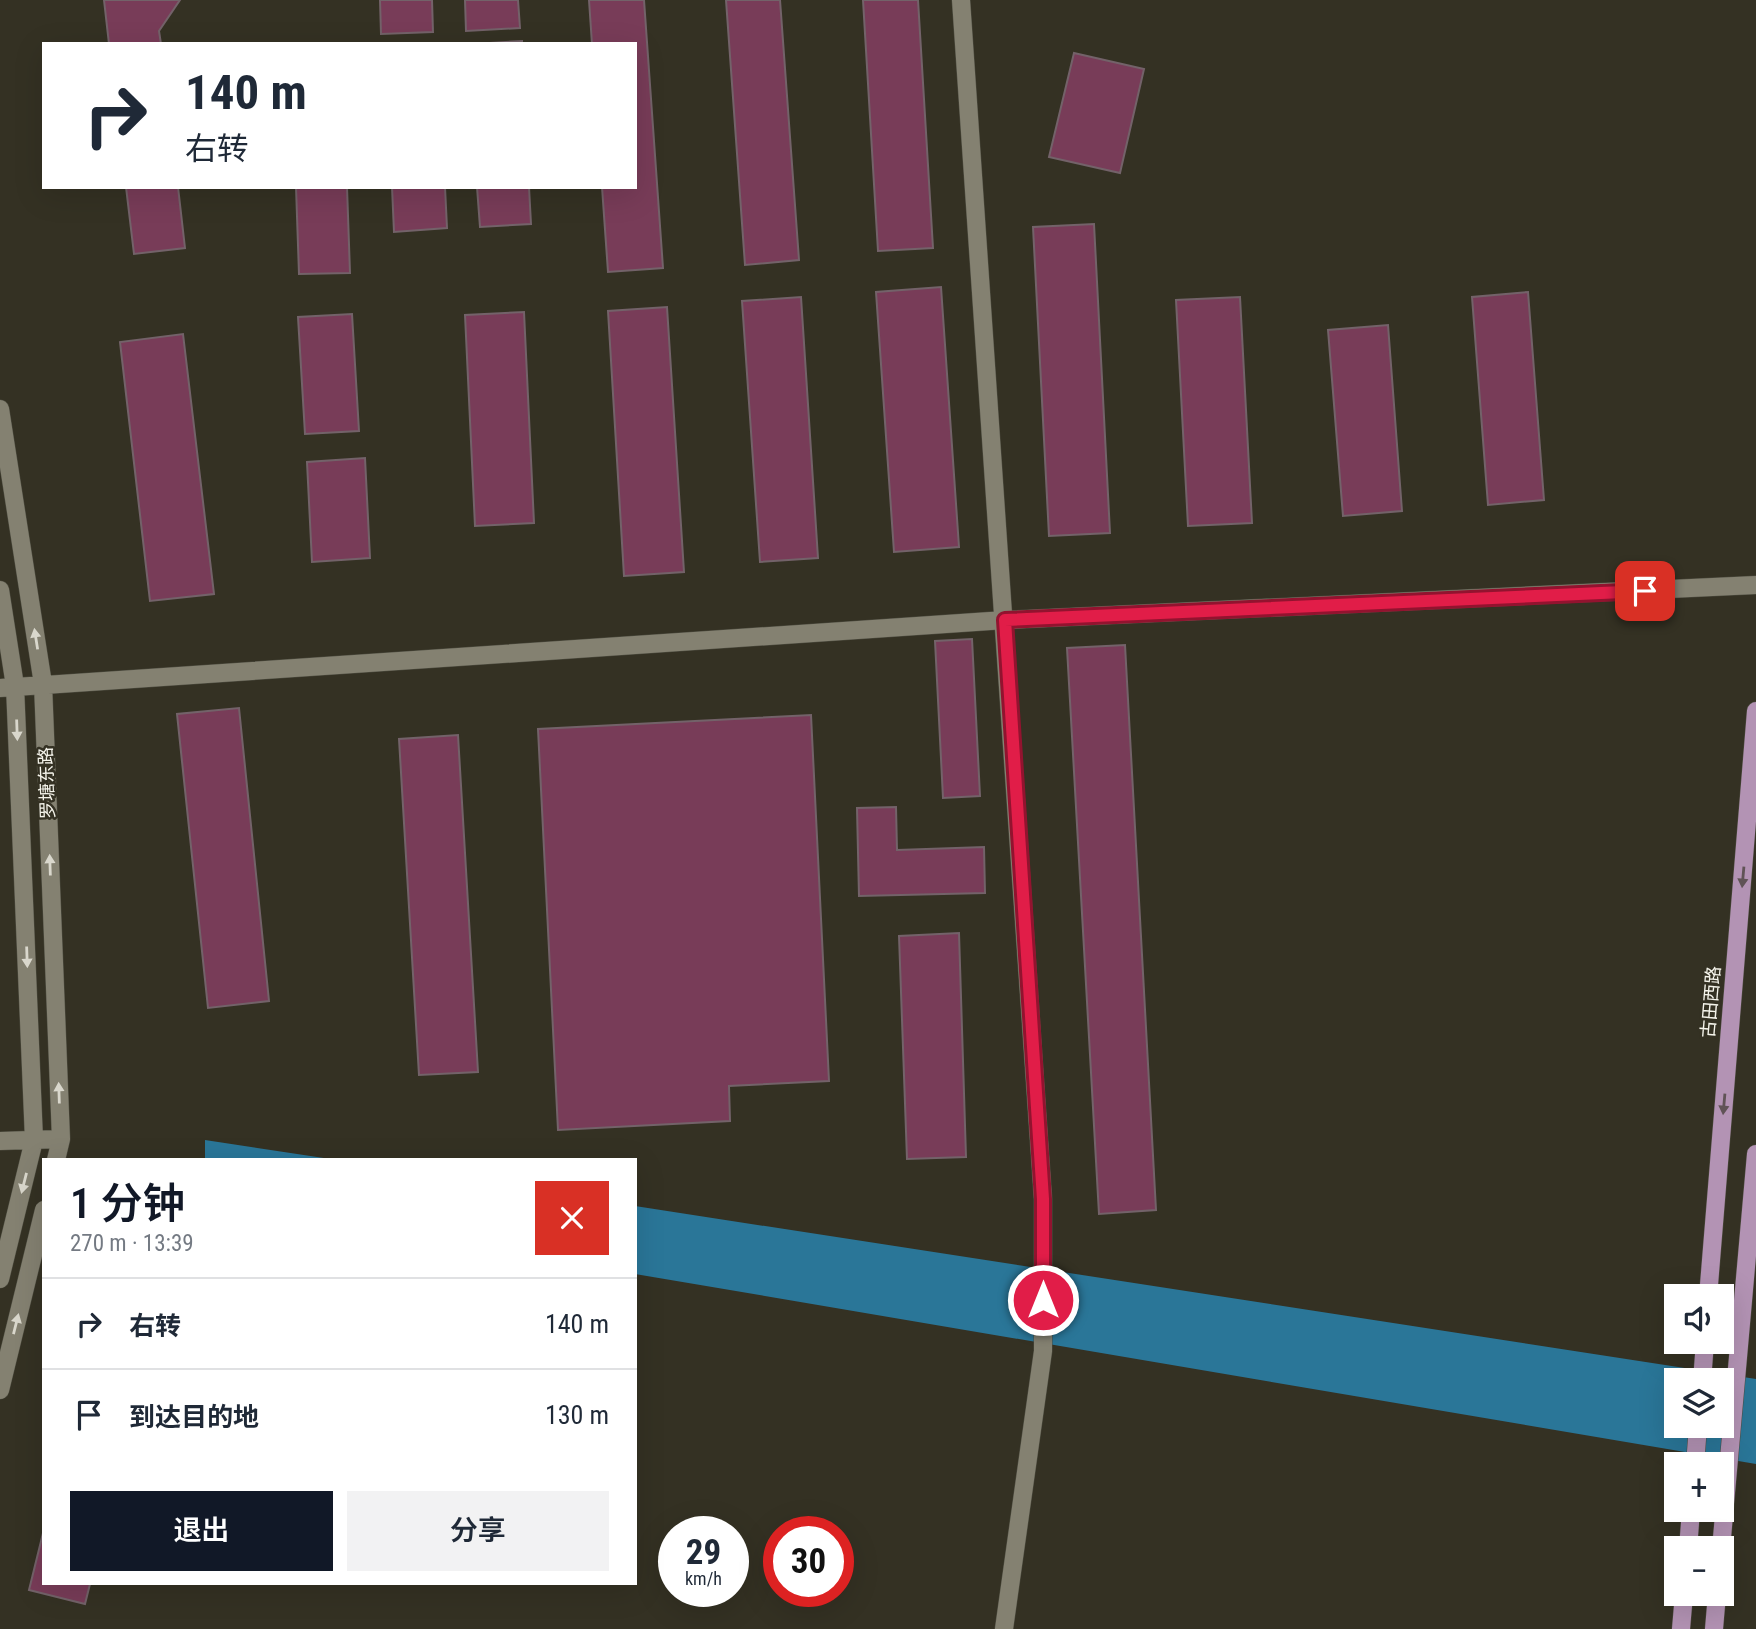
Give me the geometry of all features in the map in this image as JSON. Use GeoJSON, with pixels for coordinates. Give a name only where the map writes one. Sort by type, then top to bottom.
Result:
{"type":"FeatureCollection","features":[{"type":"Feature","properties":{"kind":"main road","name":"古田西路"},"geometry":{"type":"LineString","coordinates":[[1709,1284],[1756,711]]}},
{"type":"Feature","properties":{"kind":"main road"},"geometry":{"type":"LineString","coordinates":[[1722,1536],[1756,1154]]}},
{"type":"Feature","properties":{"kind":"main road"},"geometry":{"type":"LineString","coordinates":[[1681,1629],[1683,1606]]}},
{"type":"Feature","properties":{"kind":"main road"},"geometry":{"type":"LineString","coordinates":[[1714,1629],[1716,1606]]}},
{"type":"Feature","properties":{"kind":"street"},"geometry":{"type":"LineString","coordinates":[[961,0],[1043,1199],[1044,1351],[1004,1629]]}},
{"type":"Feature","properties":{"kind":"street","name":"罗塘东路"},"geometry":{"type":"LineString","coordinates":[[0,409],[43,684],[61,1139],[56,1158]]}},
{"type":"Feature","properties":{"kind":"street"},"geometry":{"type":"LineString","coordinates":[[8,687],[1005,620],[1756,585]]}},
{"type":"Feature","properties":{"kind":"street","name":"罗塘东路"},"geometry":{"type":"LineString","coordinates":[[0,590],[34,1140],[0,1279]]}},
{"type":"Feature","properties":{"kind":"street"},"geometry":{"type":"LineString","coordinates":[[0,1141],[61,1139]]}},
{"type":"Feature","properties":{"kind":"street"},"geometry":{"type":"LineString","coordinates":[[0,1390],[42,1218]]}},
{"type":"Feature","properties":{"kind":"water"},"geometry":{"type":"Polygon","coordinates":[[[205,1140],[324,1158],[205,1158],[205,1140]]]}},
{"type":"Feature","properties":{"kind":"water"},"geometry":{"type":"Polygon","coordinates":[[[637,1206],[1685,1368],[1664,1368],[1664,1438],[1734,1438],[1734,1376],[1756,1379],[1756,1464],[1734,1460],[1734,1452],[1685,1452],[637,1274],[637,1206]]]}},
{"type":"Feature","properties":{"kind":"building"},"geometry":{"type":"Polygon","coordinates":[[[104,0],[180,0],[159,31],[161,42],[109,42],[104,0]]]}},
{"type":"Feature","properties":{"kind":"building"},"geometry":{"type":"Polygon","coordinates":[[[380,0],[432,0],[433,32],[381,34],[380,0]]]}},
{"type":"Feature","properties":{"kind":"building"},"geometry":{"type":"Polygon","coordinates":[[[465,0],[518,0],[520,28],[466,31],[465,0]]]}},
{"type":"Feature","properties":{"kind":"building"},"geometry":{"type":"Polygon","coordinates":[[[589,0],[644,0],[663,268],[608,272],[602,189],[637,189],[637,42],[592,42],[589,0]]]}},
{"type":"Feature","properties":{"kind":"building"},"geometry":{"type":"Polygon","coordinates":[[[726,0],[780,0],[799,260],[745,265],[726,0]]]}},
{"type":"Feature","properties":{"kind":"building"},"geometry":{"type":"Polygon","coordinates":[[[863,0],[918,0],[933,248],[878,251],[863,0]]]}},
{"type":"Feature","properties":{"kind":"building"},"geometry":{"type":"Polygon","coordinates":[[[1074,53],[1144,69],[1120,173],[1049,157],[1074,53]]]}},
{"type":"Feature","properties":{"kind":"building"},"geometry":{"type":"Polygon","coordinates":[[[126,189],[178,189],[185,248],[134,254],[126,189]]]}},
{"type":"Feature","properties":{"kind":"building"},"geometry":{"type":"Polygon","coordinates":[[[296,189],[347,189],[350,273],[299,274],[296,189]]]}},
{"type":"Feature","properties":{"kind":"building"},"geometry":{"type":"Polygon","coordinates":[[[392,189],[445,189],[447,228],[394,232],[392,189]]]}},
{"type":"Feature","properties":{"kind":"building"},"geometry":{"type":"Polygon","coordinates":[[[477,189],[529,189],[531,224],[480,227],[477,189]]]}},
{"type":"Feature","properties":{"kind":"building"},"geometry":{"type":"Polygon","coordinates":[[[1094,224],[1110,533],[1049,536],[1033,227],[1094,224]]]}},
{"type":"Feature","properties":{"kind":"building"},"geometry":{"type":"Polygon","coordinates":[[[941,287],[959,547],[894,552],[876,292],[941,287]]]}},
{"type":"Feature","properties":{"kind":"building"},"geometry":{"type":"Polygon","coordinates":[[[1528,292],[1544,500],[1488,505],[1472,297],[1528,292]]]}},
{"type":"Feature","properties":{"kind":"building"},"geometry":{"type":"Polygon","coordinates":[[[801,297],[818,558],[760,562],[742,301],[801,297]]]}},
{"type":"Feature","properties":{"kind":"building"},"geometry":{"type":"Polygon","coordinates":[[[1240,297],[1252,523],[1188,526],[1176,300],[1240,297]]]}},
{"type":"Feature","properties":{"kind":"building"},"geometry":{"type":"Polygon","coordinates":[[[667,307],[684,572],[624,576],[608,311],[667,307]]]}},
{"type":"Feature","properties":{"kind":"building"},"geometry":{"type":"Polygon","coordinates":[[[524,312],[534,523],[475,526],[465,315],[524,312]]]}},
{"type":"Feature","properties":{"kind":"building"},"geometry":{"type":"Polygon","coordinates":[[[352,314],[359,431],[305,434],[298,317],[352,314]]]}},
{"type":"Feature","properties":{"kind":"building"},"geometry":{"type":"Polygon","coordinates":[[[1388,325],[1402,511],[1343,516],[1328,330],[1388,325]]]}},
{"type":"Feature","properties":{"kind":"building"},"geometry":{"type":"Polygon","coordinates":[[[183,334],[214,594],[150,601],[120,342],[183,334]]]}},
{"type":"Feature","properties":{"kind":"building"},"geometry":{"type":"Polygon","coordinates":[[[365,458],[370,558],[312,562],[307,462],[365,458]]]}},
{"type":"Feature","properties":{"kind":"building"},"geometry":{"type":"Polygon","coordinates":[[[972,639],[980,796],[943,798],[935,641],[972,639]]]}},
{"type":"Feature","properties":{"kind":"building"},"geometry":{"type":"Polygon","coordinates":[[[1125,645],[1156,1210],[1099,1214],[1067,648],[1125,645]]]}},
{"type":"Feature","properties":{"kind":"building"},"geometry":{"type":"Polygon","coordinates":[[[239,708],[269,1001],[208,1008],[177,714],[239,708]]]}},
{"type":"Feature","properties":{"kind":"building"},"geometry":{"type":"Polygon","coordinates":[[[811,715],[829,1081],[729,1086],[730,1121],[558,1130],[538,729],[811,715]]]}},
{"type":"Feature","properties":{"kind":"building"},"geometry":{"type":"Polygon","coordinates":[[[458,735],[478,1072],[419,1075],[399,739],[458,735]]]}},
{"type":"Feature","properties":{"kind":"building"},"geometry":{"type":"Polygon","coordinates":[[[896,807],[897,850],[984,847],[985,893],[859,896],[857,808],[896,807]]]}},
{"type":"Feature","properties":{"kind":"building"},"geometry":{"type":"Polygon","coordinates":[[[959,933],[966,1157],[907,1159],[899,936],[959,933]]]}},
{"type":"Feature","properties":{"kind":"building"},"geometry":{"type":"Polygon","coordinates":[[[42,1537],[42,1585],[90,1585],[85,1604],[29,1590],[42,1537]]]}},
{"type":"Feature","properties":{"kind":"route"},"geometry":{"type":"LineString","coordinates":[[1043,1300],[1043,1199],[1005,620],[1645,591]]}}]}
